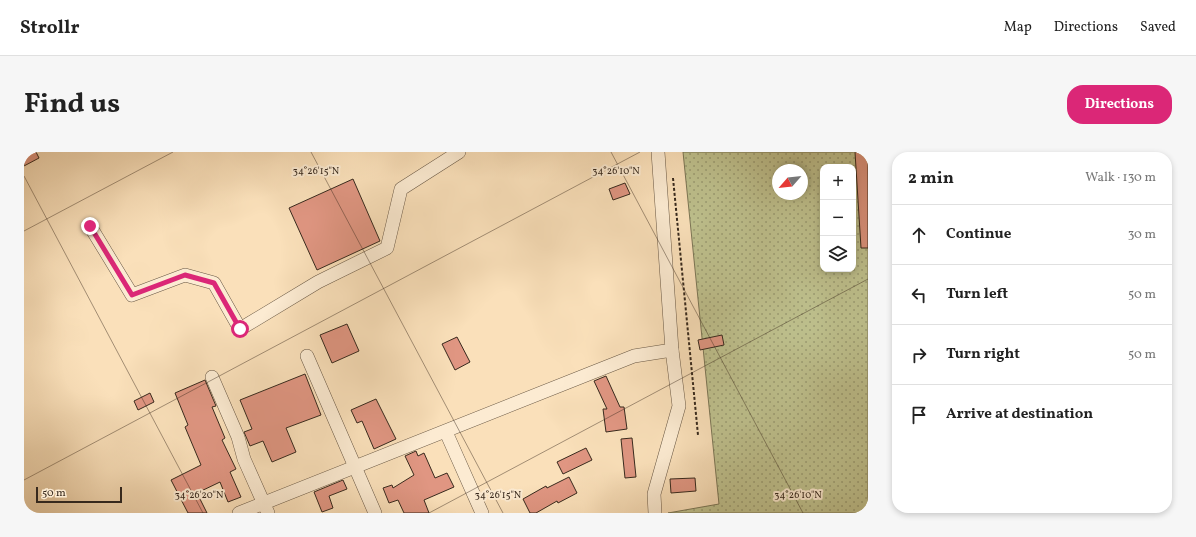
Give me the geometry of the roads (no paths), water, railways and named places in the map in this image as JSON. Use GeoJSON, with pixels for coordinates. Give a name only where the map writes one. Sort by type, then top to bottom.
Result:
{"type":"FeatureCollection","features":[{"type":"Feature","properties":{"kind":"street"},"geometry":{"type":"LineString","coordinates":[[90,226],[132,295],[185,275],[214,283],[240,329],[318,282],[387,248],[401,189],[459,152]]}},
{"type":"Feature","properties":{"kind":"street"},"geometry":{"type":"LineString","coordinates":[[655,513],[654,494],[679,406],[672,350],[658,152]]}},
{"type":"Feature","properties":{"kind":"street"},"geometry":{"type":"LineString","coordinates":[[239,513],[266,508],[355,466],[446,432],[634,356],[672,350]]}},
{"type":"Feature","properties":{"kind":"street"},"geometry":{"type":"LineString","coordinates":[[307,356],[375,513]]}},
{"type":"Feature","properties":{"kind":"street"},"geometry":{"type":"LineString","coordinates":[[212,377],[238,437],[244,459],[266,508]]}},
{"type":"Feature","properties":{"kind":"street"},"geometry":{"type":"LineString","coordinates":[[446,432],[482,513]]}}]}
